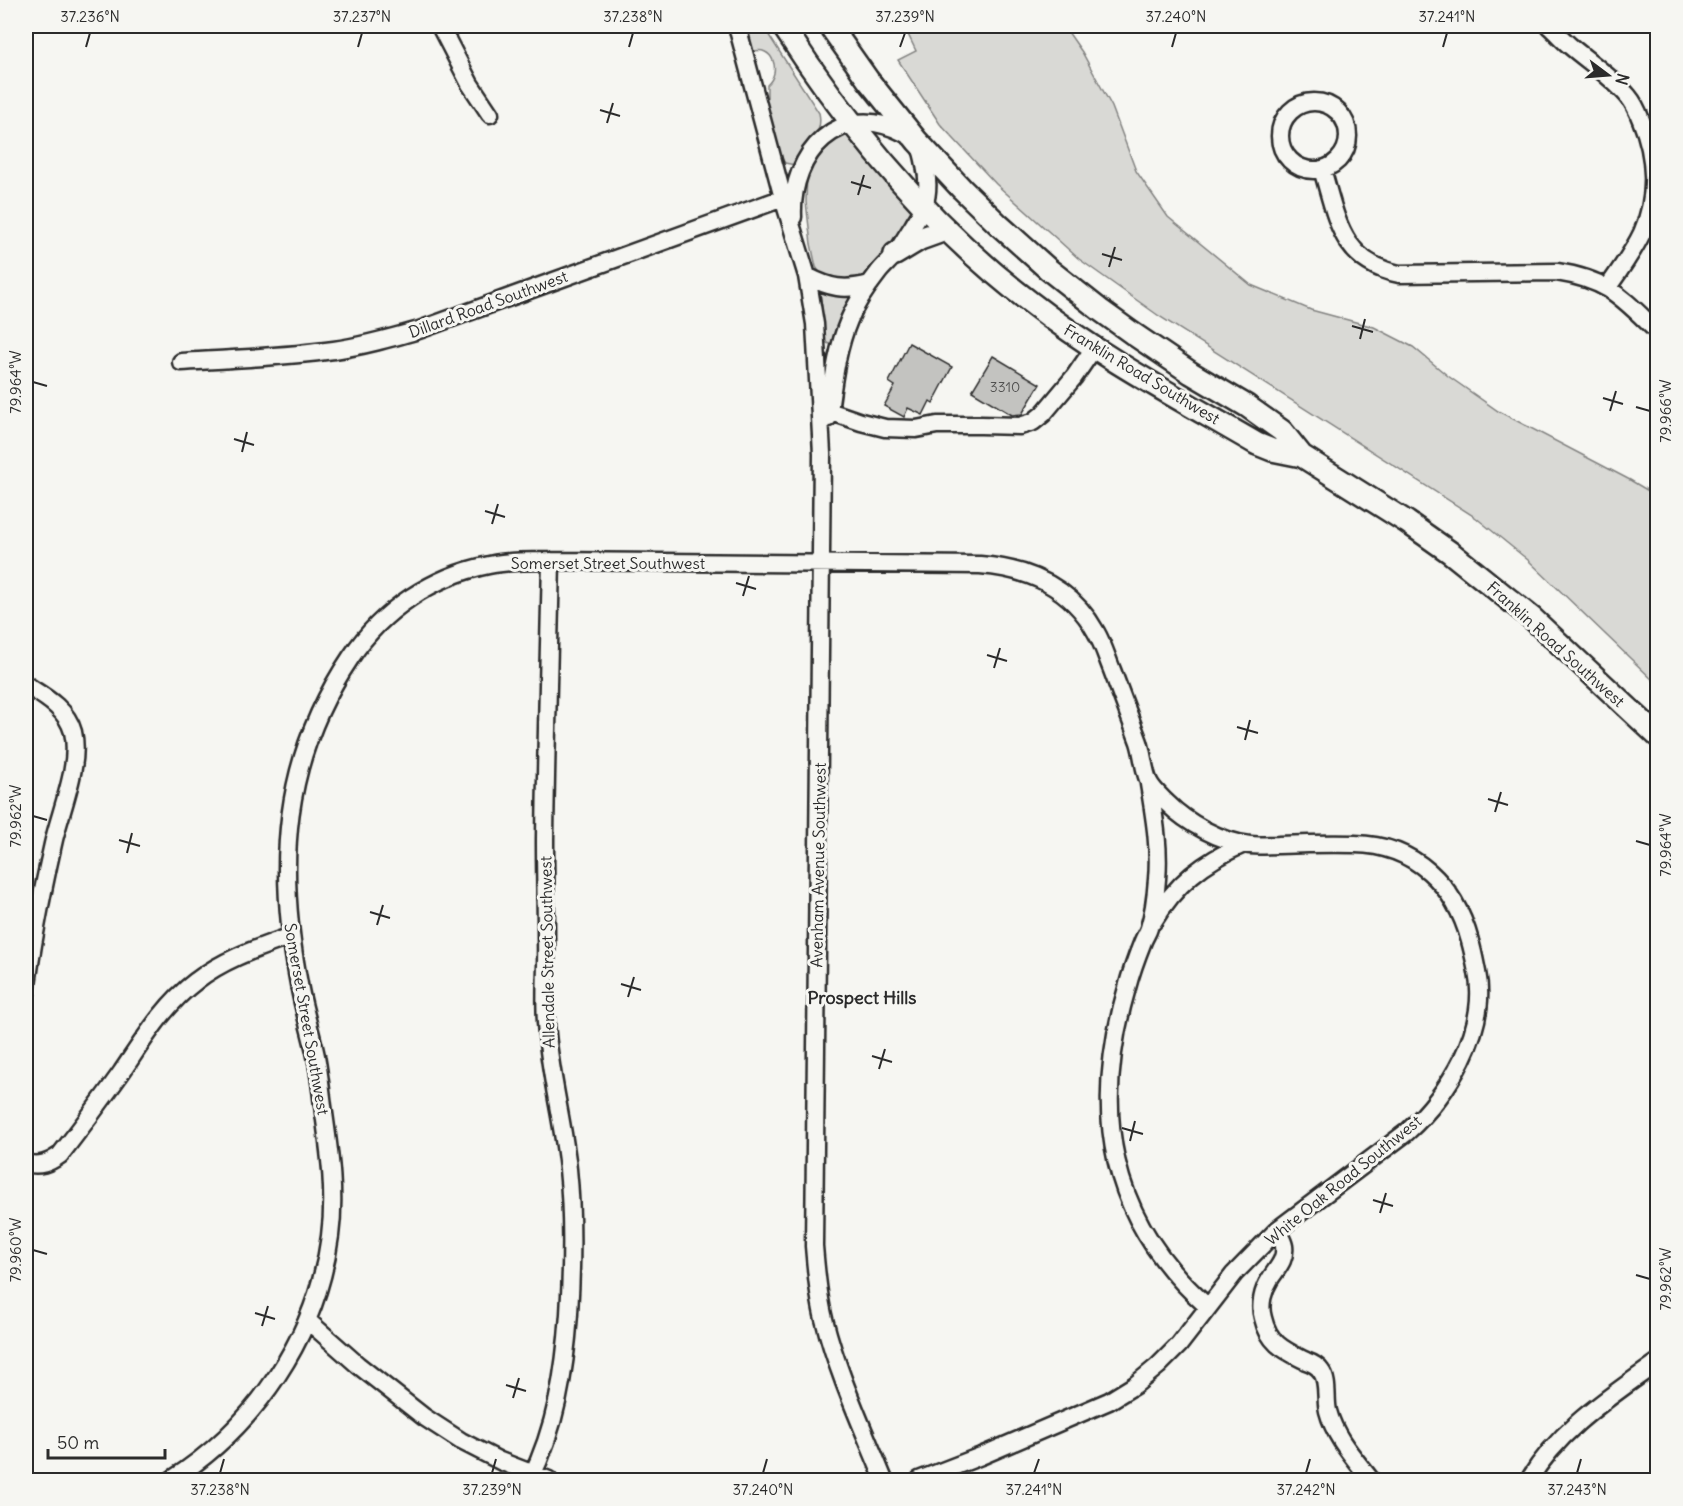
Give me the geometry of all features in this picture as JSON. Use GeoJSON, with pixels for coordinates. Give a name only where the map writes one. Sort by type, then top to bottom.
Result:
{"type":"FeatureCollection","features":[{"type":"Feature","properties":{"kind":"main road","name":"Franklin Road Southwest"},"geometry":{"type":"LineString","coordinates":[[783,26],[816,77],[891,172],[945,230],[1030,303],[1094,348],[1257,444],[1272,450],[1302,456]]}},
{"type":"Feature","properties":{"kind":"main road","name":"Franklin Road Southwest"},"geometry":{"type":"LineString","coordinates":[[830,26],[868,80],[917,141],[969,196],[1048,269],[1132,333],[1281,430],[1302,456],[1407,522],[1451,553],[1532,618],[1658,736]]}},
{"type":"Feature","properties":{"kind":"main road"},"geometry":{"type":"LineString","coordinates":[[895,254],[920,239],[945,230]]}},
{"type":"Feature","properties":{"kind":"street"},"geometry":{"type":"LineString","coordinates":[[440,26],[470,84],[490,114]]}},
{"type":"Feature","properties":{"kind":"street","name":"Avenham Avenue Southwest"},"geometry":{"type":"LineString","coordinates":[[737,26],[783,198],[807,276],[815,324],[822,454],[822,564],[814,1246],[822,1310],[834,1354],[884,1480]]}},
{"type":"Feature","properties":{"kind":"street"},"geometry":{"type":"LineString","coordinates":[[1549,26],[1610,77],[1630,98],[1647,134],[1652,156],[1654,174],[1652,197],[1643,231],[1608,287]]}},
{"type":"Feature","properties":{"kind":"street"},"geometry":{"type":"LineString","coordinates":[[1319,102],[1331,106],[1341,114],[1347,125],[1349,137],[1345,151],[1341,158],[1323,169],[1303,169],[1293,164],[1282,149],[1280,138],[1283,121],[1290,110],[1300,104],[1319,102]]}},
{"type":"Feature","properties":{"kind":"street","name":"Avenham Avenue Southwest"},"geometry":{"type":"LineString","coordinates":[[794,233],[792,213],[798,179],[807,158],[818,142],[832,130],[851,124],[867,123],[902,132],[917,141],[927,173],[924,207],[895,254],[862,295],[849,319],[835,366],[822,454]]}},
{"type":"Feature","properties":{"kind":"street"},"geometry":{"type":"LineString","coordinates":[[1323,169],[1334,210],[1346,239],[1354,252],[1369,264],[1384,271],[1399,274],[1557,272],[1578,275],[1608,287],[1623,298],[1658,332]]}},
{"type":"Feature","properties":{"kind":"street","name":"Dillard Road Southwest"},"geometry":{"type":"LineString","coordinates":[[181,362],[257,358],[369,344],[419,330],[783,198]]}},
{"type":"Feature","properties":{"kind":"street"},"geometry":{"type":"LineString","coordinates":[[807,276],[843,289],[870,284]]}},
{"type":"Feature","properties":{"kind":"street"},"geometry":{"type":"LineString","coordinates":[[829,411],[885,428],[916,429],[937,425],[981,424],[1020,426],[1032,423],[1043,414],[1074,377],[1094,348]]}},
{"type":"Feature","properties":{"kind":"street","name":"Somerset Street Southwest"},"geometry":{"type":"LineString","coordinates":[[171,1480],[192,1466],[220,1442],[247,1415],[270,1386],[290,1355],[308,1320],[324,1270],[333,1200],[332,1165],[315,1053],[298,982],[291,936],[287,890],[287,837],[290,807],[298,770],[310,735],[340,674],[361,642],[403,603],[433,584],[488,565],[517,561],[822,564]]}},
{"type":"Feature","properties":{"kind":"street","name":"Allendale Street Southwest"},"geometry":{"type":"LineString","coordinates":[[538,1479],[543,1451],[555,1413],[566,1351],[572,1223],[568,1169],[546,1022],[545,843],[551,561]]}},
{"type":"Feature","properties":{"kind":"street","name":"White Oak Road Southwest"},"geometry":{"type":"LineString","coordinates":[[822,564],[1002,567],[1024,572],[1044,581],[1078,608],[1096,633],[1142,752],[1149,782],[1167,803],[1185,818],[1218,836],[1244,844],[1377,846],[1397,851],[1419,863],[1435,875],[1459,911],[1470,940],[1479,981],[1477,1014],[1467,1048],[1450,1080],[1423,1118],[1276,1230],[1234,1274],[1179,1345],[1158,1366],[1135,1385],[1109,1401],[920,1480]]}},
{"type":"Feature","properties":{"kind":"street"},"geometry":{"type":"LineString","coordinates":[[26,685],[49,699],[67,719],[75,745],[75,759],[53,842],[26,993]]}},
{"type":"Feature","properties":{"kind":"street"},"geometry":{"type":"LineString","coordinates":[[1149,782],[1155,819],[1157,879],[1149,928]]}},
{"type":"Feature","properties":{"kind":"street"},"geometry":{"type":"LineString","coordinates":[[1208,1307],[1174,1274],[1142,1228],[1129,1200],[1112,1140],[1110,1088],[1118,1022],[1127,986],[1149,928],[1164,904],[1180,885],[1221,854],[1244,844]]}},
{"type":"Feature","properties":{"kind":"street"},"geometry":{"type":"LineString","coordinates":[[26,1162],[43,1164],[60,1155],[160,1016],[196,981],[214,968],[238,956],[291,936]]}},
{"type":"Feature","properties":{"kind":"street"},"geometry":{"type":"LineString","coordinates":[[1276,1230],[1284,1243],[1285,1253],[1263,1295],[1261,1308],[1268,1333],[1283,1350],[1316,1365],[1324,1375],[1328,1409],[1334,1428],[1371,1480]]}},
{"type":"Feature","properties":{"kind":"street"},"geometry":{"type":"LineString","coordinates":[[308,1320],[358,1365],[424,1417],[461,1441],[538,1479]]}},
{"type":"Feature","properties":{"kind":"street"},"geometry":{"type":"LineString","coordinates":[[1529,1480],[1558,1440],[1585,1415],[1658,1362]]}},
{"type":"Feature","properties":{"kind":"shaded area"},"geometry":{"type":"Polygon","coordinates":[[[745,26],[763,26],[819,113],[817,134],[795,165],[785,163],[780,156],[767,106],[767,85],[774,73],[773,61],[765,52],[752,52],[745,26]]]}},
{"type":"Feature","properties":{"kind":"shaded area"},"geometry":{"type":"Polygon","coordinates":[[[904,26],[1064,26],[1082,52],[1112,107],[1136,171],[1168,217],[1251,285],[1311,310],[1374,327],[1413,347],[1448,376],[1498,411],[1657,496],[1657,684],[1528,560],[1475,517],[1159,316],[1079,259],[996,184],[940,124],[898,60],[916,51],[904,26]]]}},
{"type":"Feature","properties":{"kind":"shaded area"},"geometry":{"type":"Polygon","coordinates":[[[845,133],[913,210],[911,219],[863,277],[843,284],[820,273],[816,267],[806,202],[807,173],[822,148],[845,133]]]}},
{"type":"Feature","properties":{"kind":"shaded area"},"geometry":{"type":"Polygon","coordinates":[[[820,289],[839,297],[852,295],[842,312],[832,342],[829,344],[825,342],[820,289]]]}},
{"type":"Feature","properties":{"kind":"building"},"geometry":{"type":"Polygon","coordinates":[[[909,343],[952,367],[933,403],[930,401],[923,415],[908,408],[904,417],[884,406],[895,386],[889,382],[909,343]]]}},
{"type":"Feature","properties":{"kind":"building"},"geometry":{"type":"Polygon","coordinates":[[[993,356],[1040,384],[1022,414],[1012,415],[972,391],[993,356]]]}},
{"type":"Feature","properties":{"kind":"district","name":"Prospect Hills"},"geometry":{"type":"Point","coordinates":[862,997]}}]}
